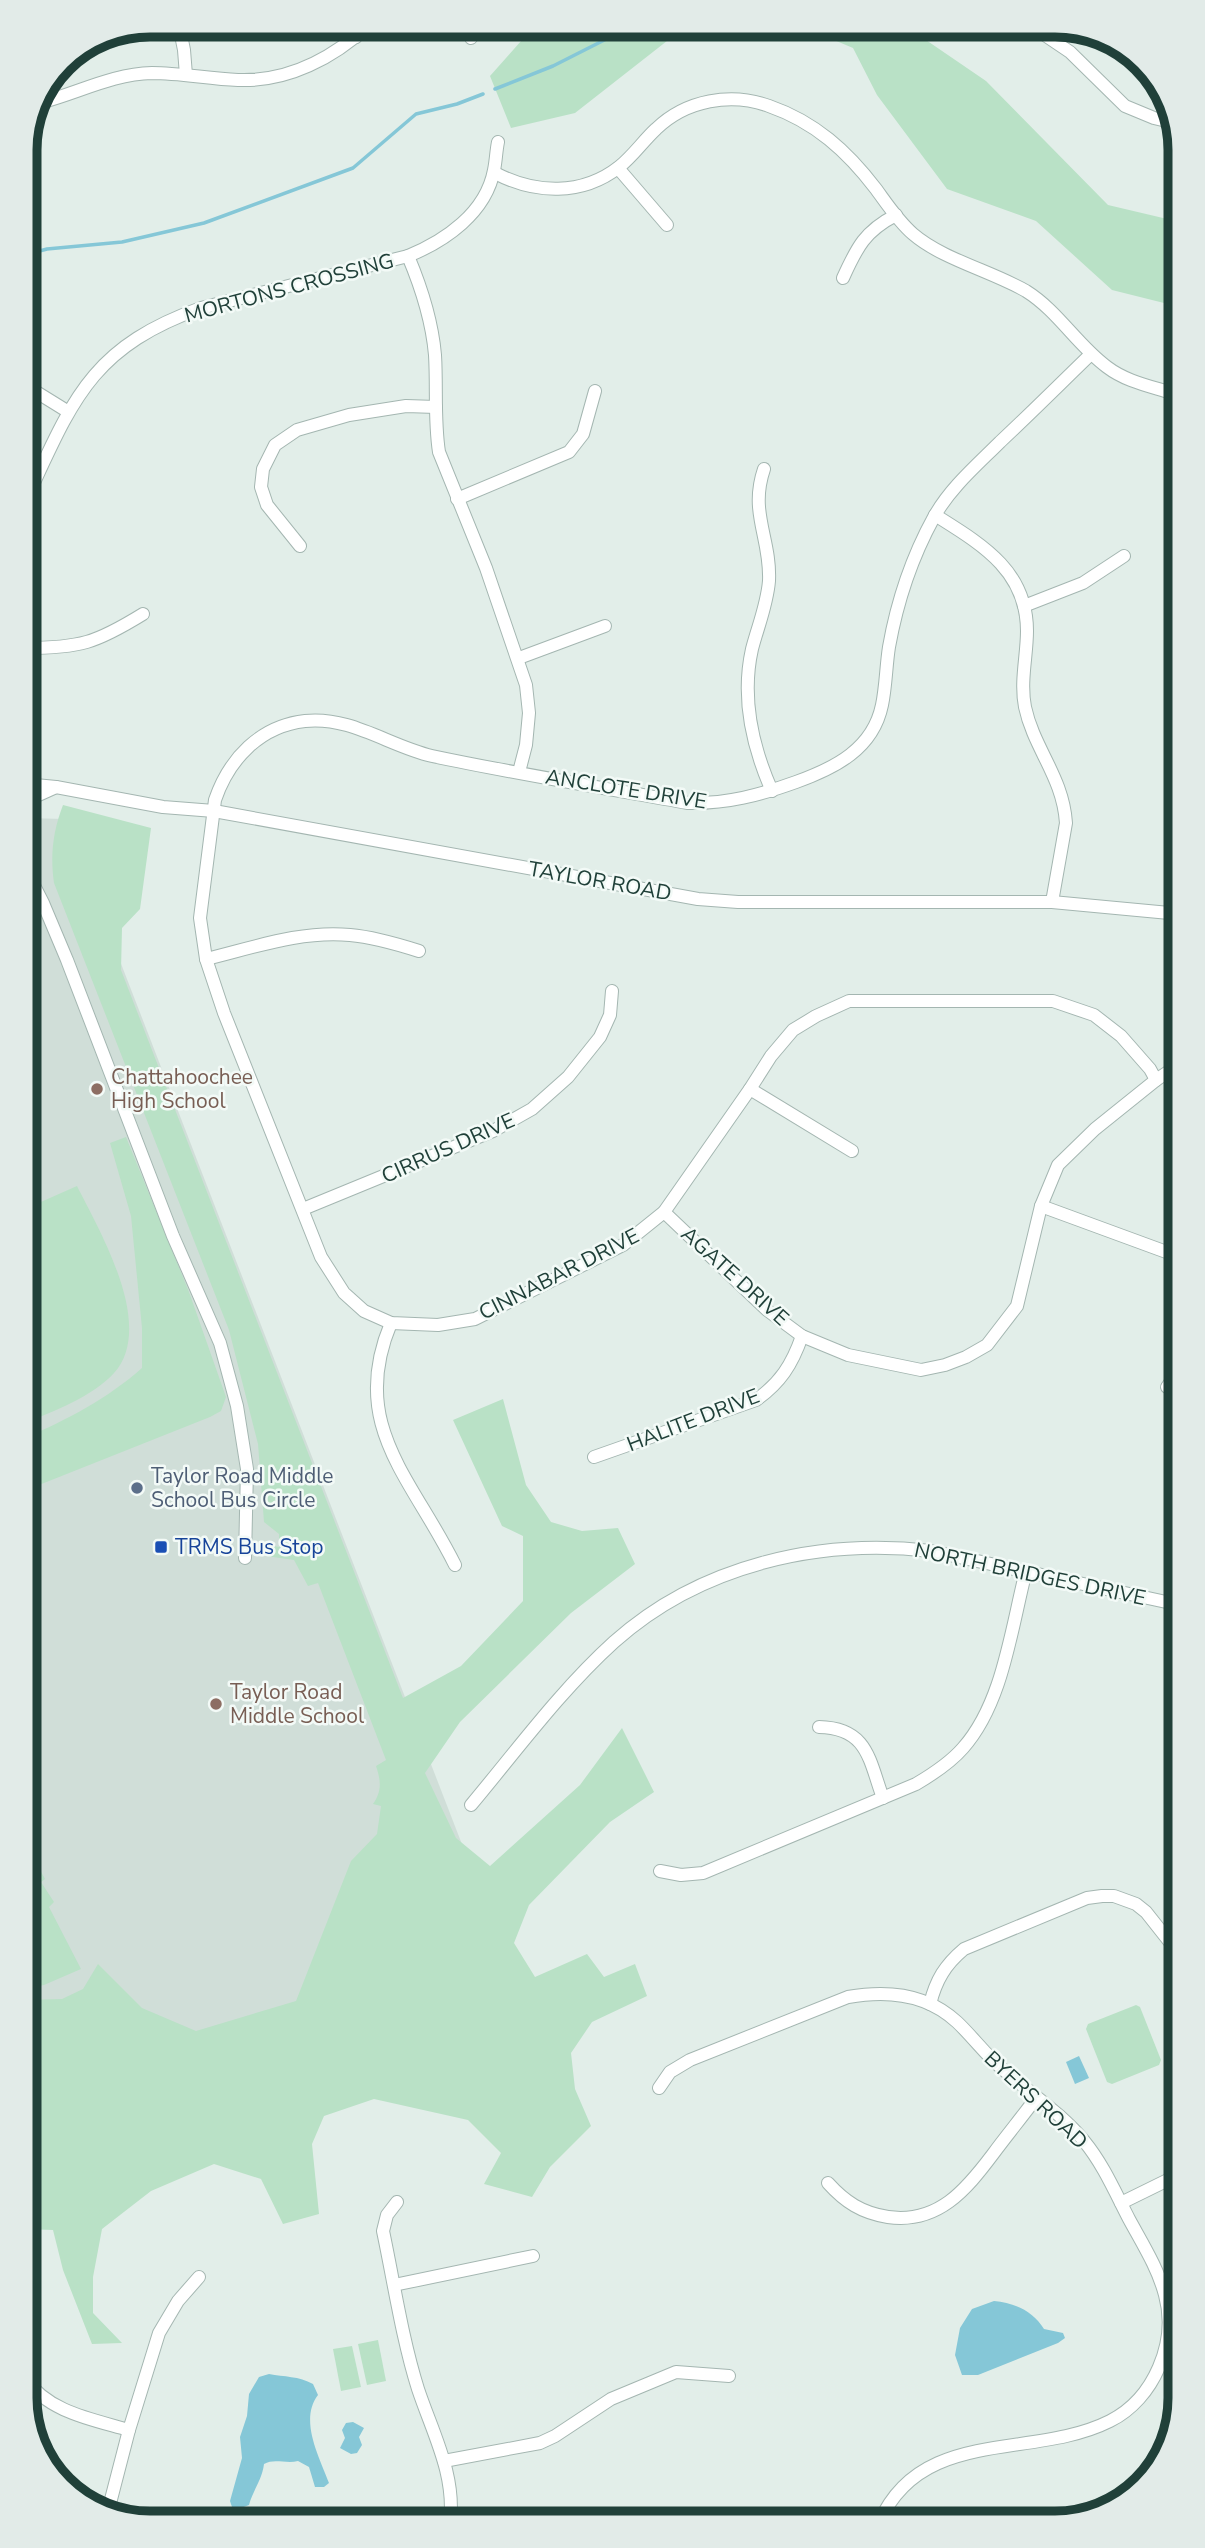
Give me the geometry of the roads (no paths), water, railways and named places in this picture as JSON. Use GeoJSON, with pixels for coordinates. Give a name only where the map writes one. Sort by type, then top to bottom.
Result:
{"type":"FeatureCollection","features":[{"type":"Feature","properties":{"kind":"street"},"geometry":{"type":"LineString","coordinates":[[182,37],[186,75]]}},
{"type":"Feature","properties":{"kind":"street"},"geometry":{"type":"LineString","coordinates":[[48,100],[99,82],[152,73],[240,80],[279,76],[320,61],[356,37]]}},
{"type":"Feature","properties":{"kind":"street"},"geometry":{"type":"LineString","coordinates":[[1048,37],[1070,52],[1125,106],[1164,120]]}},
{"type":"Feature","properties":{"kind":"street"},"geometry":{"type":"LineString","coordinates":[[495,173],[525,186],[558,190],[590,183],[618,168],[657,127],[681,111],[714,100],[750,101],[799,118],[830,138],[855,161],[911,233],[928,246],[1003,278],[1029,293],[1091,354],[1126,379],[1165,391]]}},
{"type":"Feature","properties":{"kind":"street","name":"MORTONS CROSSING"},"geometry":{"type":"LineString","coordinates":[[37,476],[67,411],[88,381],[111,357],[139,336],[169,320],[201,308],[408,256],[436,245],[460,227],[478,205],[495,173],[498,142]]}},
{"type":"Feature","properties":{"kind":"street"},"geometry":{"type":"LineString","coordinates":[[618,168],[667,225]]}},
{"type":"Feature","properties":{"kind":"street"},"geometry":{"type":"LineString","coordinates":[[843,278],[854,251],[863,238],[878,224],[896,215]]}},
{"type":"Feature","properties":{"kind":"street"},"geometry":{"type":"LineString","coordinates":[[408,256],[422,290],[432,326],[439,452],[486,568],[519,658],[526,685],[529,713],[526,745],[519,772]]}},
{"type":"Feature","properties":{"kind":"street","name":"ANCLOTE DRIVE"},"geometry":{"type":"LineString","coordinates":[[214,811],[221,782],[242,753],[270,732],[304,721],[343,723],[429,755],[688,803],[731,802],[772,791],[838,765],[856,752],[872,732],[882,705],[889,646],[902,595],[919,546],[935,514],[964,478],[1091,354]]}},
{"type":"Feature","properties":{"kind":"street"},"geometry":{"type":"LineString","coordinates":[[457,499],[569,452],[583,434],[595,391]]}},
{"type":"Feature","properties":{"kind":"street"},"geometry":{"type":"LineString","coordinates":[[37,392],[67,411]]}},
{"type":"Feature","properties":{"kind":"street"},"geometry":{"type":"LineString","coordinates":[[300,546],[267,505],[261,487],[262,469],[275,445],[297,430],[349,415],[406,406],[436,407]]}},
{"type":"Feature","properties":{"kind":"street"},"geometry":{"type":"LineString","coordinates":[[764,469],[757,501],[768,548],[769,581],[765,608],[751,654],[748,698],[754,746],[772,791]]}},
{"type":"Feature","properties":{"kind":"street"},"geometry":{"type":"LineString","coordinates":[[935,514],[997,557],[1013,580],[1024,606],[1027,629],[1023,682],[1025,706],[1032,730],[1058,782],[1066,823],[1052,902]]}},
{"type":"Feature","properties":{"kind":"street"},"geometry":{"type":"LineString","coordinates":[[1024,606],[1083,583],[1124,556]]}},
{"type":"Feature","properties":{"kind":"street"},"geometry":{"type":"LineString","coordinates":[[37,648],[82,645],[110,635],[143,614]]}},
{"type":"Feature","properties":{"kind":"street"},"geometry":{"type":"LineString","coordinates":[[519,658],[606,625]]}},
{"type":"Feature","properties":{"kind":"street","name":"TAYLOR ROAD"},"geometry":{"type":"LineString","coordinates":[[37,785],[118,800],[214,811],[698,898],[738,902],[1052,902],[1168,913]]}},
{"type":"Feature","properties":{"kind":"street"},"geometry":{"type":"LineString","coordinates":[[37,796],[56,787]]}},
{"type":"Feature","properties":{"kind":"street","name":"CINNABAR DRIVE"},"geometry":{"type":"LineString","coordinates":[[214,811],[200,918],[206,959],[224,1013],[321,1256],[344,1293],[364,1311],[391,1323],[438,1325],[475,1318],[622,1245],[644,1230],[664,1212],[771,1056],[793,1030],[849,1001],[1053,1001],[1094,1015],[1121,1036],[1150,1069],[1156,1080]]}},
{"type":"Feature","properties":{"kind":"street"},"geometry":{"type":"LineString","coordinates":[[37,890],[173,1236],[219,1343],[237,1406],[247,1469],[245,1558]]}},
{"type":"Feature","properties":{"kind":"street"},"geometry":{"type":"LineString","coordinates":[[206,959],[286,939],[318,935],[350,934],[419,951]]}},
{"type":"Feature","properties":{"kind":"street","name":"CIRRUS DRIVE"},"geometry":{"type":"LineString","coordinates":[[303,1209],[493,1131],[532,1110],[568,1077],[600,1037],[610,1015],[612,991]]}},
{"type":"Feature","properties":{"kind":"street","name":"AGATE DRIVE"},"geometry":{"type":"LineString","coordinates":[[664,1212],[767,1310],[802,1336],[848,1355],[921,1370],[945,1365],[988,1345],[1017,1306],[1041,1206],[1058,1165],[1095,1129],[1168,1072]]}},
{"type":"Feature","properties":{"kind":"street"},"geometry":{"type":"LineString","coordinates":[[750,1089],[852,1151]]}},
{"type":"Feature","properties":{"kind":"street"},"geometry":{"type":"LineString","coordinates":[[1041,1206],[1168,1252]]}},
{"type":"Feature","properties":{"kind":"street"},"geometry":{"type":"LineString","coordinates":[[391,1323],[376,1366],[378,1418],[389,1448],[455,1565]]}},
{"type":"Feature","properties":{"kind":"street","name":"HALITE DRIVE"},"geometry":{"type":"LineString","coordinates":[[594,1457],[756,1400],[774,1387],[796,1355],[802,1336]]}},
{"type":"Feature","properties":{"kind":"street","name":"NORTH BRIDGES DRIVE"},"geometry":{"type":"LineString","coordinates":[[471,1805],[568,1689],[614,1643],[663,1606],[724,1576],[794,1554],[865,1546],[931,1551],[1168,1602]]}},
{"type":"Feature","properties":{"kind":"street"},"geometry":{"type":"LineString","coordinates":[[660,1871],[681,1875],[703,1873],[916,1784],[940,1769],[963,1748],[980,1726],[997,1687],[1026,1571]]}},
{"type":"Feature","properties":{"kind":"street"},"geometry":{"type":"LineString","coordinates":[[819,1727],[838,1727],[856,1737],[865,1750],[883,1798]]}},
{"type":"Feature","properties":{"kind":"street"},"geometry":{"type":"LineString","coordinates":[[930,2004],[941,1973],[964,1949],[1087,1898],[1114,1896],[1136,1904],[1168,1939]]}},
{"type":"Feature","properties":{"kind":"street","name":"BYERS ROAD"},"geometry":{"type":"LineString","coordinates":[[659,2088],[670,2072],[690,2060],[848,1997],[890,1993],[909,1996],[930,2004],[957,2022],[995,2064],[1068,2123],[1084,2141],[1101,2166],[1160,2279],[1168,2311]]}},
{"type":"Feature","properties":{"kind":"street"},"geometry":{"type":"LineString","coordinates":[[828,2183],[846,2201],[876,2215],[906,2217],[934,2210],[953,2200],[968,2187],[1036,2098]]}},
{"type":"Feature","properties":{"kind":"street"},"geometry":{"type":"LineString","coordinates":[[1121,2203],[1168,2180]]}},
{"type":"Feature","properties":{"kind":"street"},"geometry":{"type":"LineString","coordinates":[[397,2202],[387,2216],[383,2231],[419,2390],[444,2461],[453,2503],[452,2511]]}},
{"type":"Feature","properties":{"kind":"street"},"geometry":{"type":"LineString","coordinates":[[394,2285],[533,2256]]}},
{"type":"Feature","properties":{"kind":"street"},"geometry":{"type":"LineString","coordinates":[[110,2504],[159,2333],[178,2301],[199,2277]]}},
{"type":"Feature","properties":{"kind":"street","name":"BYERS ROAD"},"geometry":{"type":"LineString","coordinates":[[886,2511],[909,2481],[929,2467],[960,2455],[1089,2430],[1112,2420],[1132,2406],[1148,2387],[1160,2365],[1168,2329]]}},
{"type":"Feature","properties":{"kind":"street"},"geometry":{"type":"LineString","coordinates":[[444,2461],[540,2443],[611,2399],[676,2372],[729,2376]]}},
{"type":"Feature","properties":{"kind":"street"},"geometry":{"type":"LineString","coordinates":[[37,2392],[60,2409],[129,2430]]}},
{"type":"Feature","properties":{"kind":"water"},"geometry":{"type":"Polygon","coordinates":[[[1079,2056],[1089,2078],[1075,2084],[1066,2062],[1079,2056]]]}},
{"type":"Feature","properties":{"kind":"water"},"geometry":{"type":"Polygon","coordinates":[[[994,2301],[1023,2309],[1044,2329],[1063,2333],[1065,2338],[978,2375],[962,2375],[955,2355],[960,2328],[972,2309],[994,2301]]]}},
{"type":"Feature","properties":{"kind":"water"},"geometry":{"type":"Polygon","coordinates":[[[269,2374],[297,2378],[313,2384],[318,2395],[310,2416],[310,2427],[329,2483],[324,2487],[315,2487],[309,2467],[298,2461],[268,2462],[264,2464],[249,2505],[232,2507],[230,2501],[242,2458],[240,2437],[247,2416],[249,2394],[259,2377],[269,2374]]]}},
{"type":"Feature","properties":{"kind":"water"},"geometry":{"type":"Polygon","coordinates":[[[353,2422],[364,2428],[359,2437],[362,2445],[357,2453],[351,2454],[340,2448],[345,2438],[342,2430],[346,2423],[353,2422]]]}},
{"type":"Feature","properties":{"kind":"waterway"},"geometry":{"type":"LineString","coordinates":[[495,89],[553,66],[610,37]]}},
{"type":"Feature","properties":{"kind":"waterway"},"geometry":{"type":"LineString","coordinates":[[37,252],[122,242],[204,223],[353,168],[416,114],[457,104],[483,94]]}},
{"type":"Feature","properties":{"kind":"place","name":"Chattahoochee High School"},"geometry":{"type":"Point","coordinates":[97,1089]}},
{"type":"Feature","properties":{"kind":"place","name":"Taylor Road Middle School Bus Circle"},"geometry":{"type":"Point","coordinates":[137,1488]}},
{"type":"Feature","properties":{"kind":"place","name":"TRMS Bus Stop"},"geometry":{"type":"Point","coordinates":[161,1547]}},
{"type":"Feature","properties":{"kind":"place","name":"Taylor Road Middle School"},"geometry":{"type":"Point","coordinates":[216,1704]}}]}
